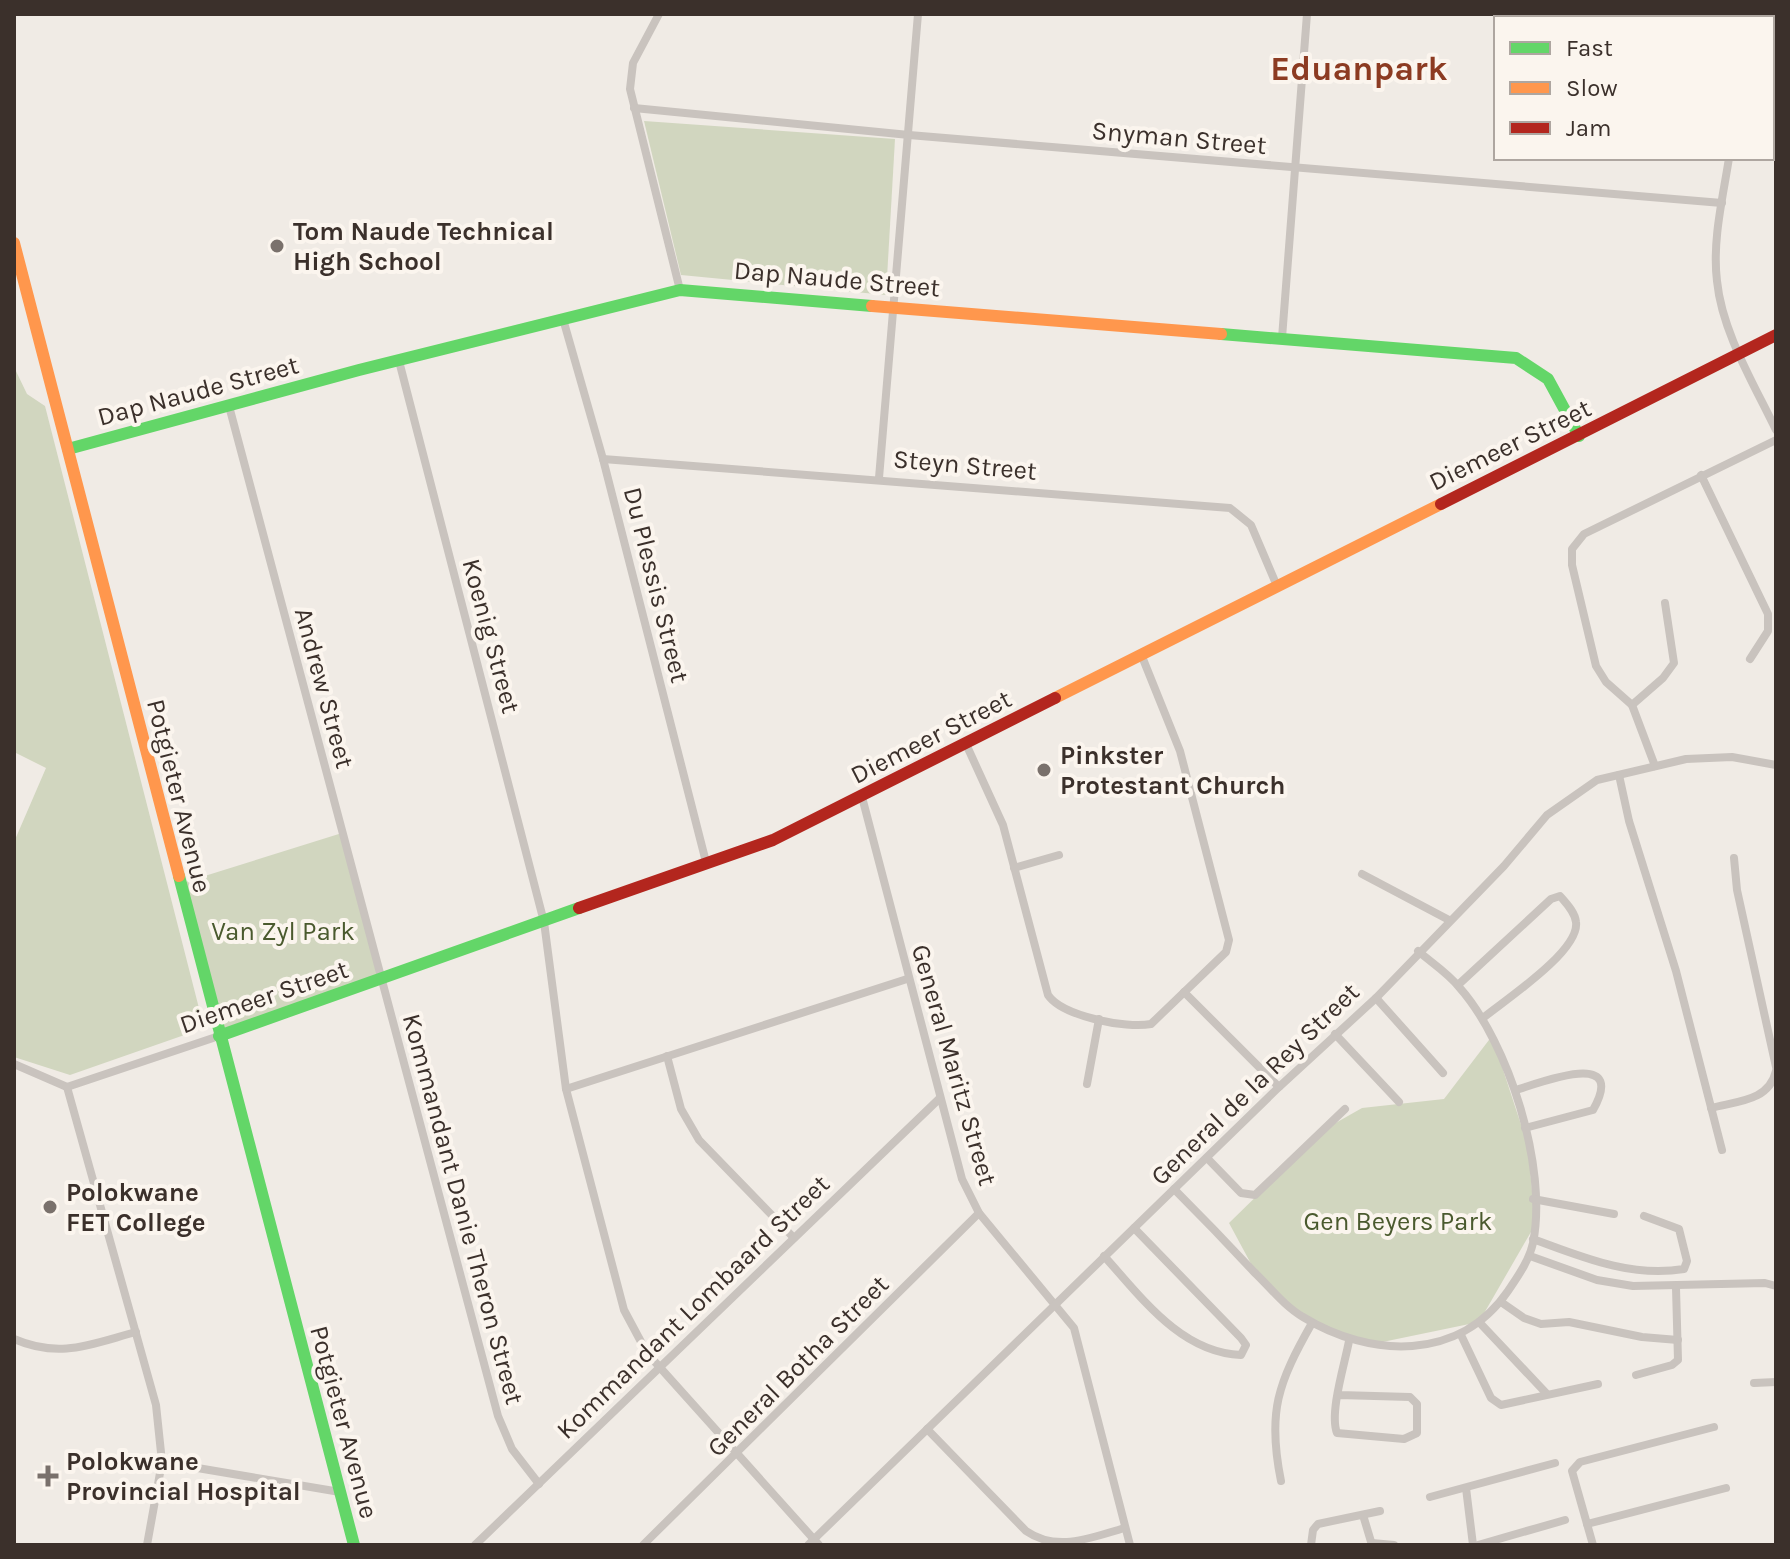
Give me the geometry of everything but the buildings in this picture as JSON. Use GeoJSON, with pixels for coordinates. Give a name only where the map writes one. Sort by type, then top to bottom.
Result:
{"type":"FeatureCollection","features":[{"type":"Feature","properties":{"kind":"street"},"geometry":{"type":"LineString","coordinates":[[659,14],[633,63],[630,89],[680,290]]}},
{"type":"Feature","properties":{"kind":"street"},"geometry":{"type":"LineString","coordinates":[[879,478],[918,14]]}},
{"type":"Feature","properties":{"kind":"street"},"geometry":{"type":"LineString","coordinates":[[1282,338],[1307,14]]}},
{"type":"Feature","properties":{"kind":"street"},"geometry":{"type":"LineString","coordinates":[[1559,14],[1584,16]]}},
{"type":"Feature","properties":{"kind":"street","name":"Snyman Street"},"geometry":{"type":"LineString","coordinates":[[634,108],[909,135],[1722,203]]}},
{"type":"Feature","properties":{"kind":"street"},"geometry":{"type":"LineString","coordinates":[[1729,160],[1716,277],[1720,300],[1776,430]]}},
{"type":"Feature","properties":{"kind":"street","name":"Potgieter Avenue"},"geometry":{"type":"LineString","coordinates":[[14,243],[354,1545]]}},
{"type":"Feature","properties":{"kind":"street","name":"Dap Naude Street"},"geometry":{"type":"LineString","coordinates":[[68,449],[680,290],[1477,353],[1528,362],[1547,374],[1579,436]]}},
{"type":"Feature","properties":{"kind":"street","name":"Du Plessis Street"},"geometry":{"type":"LineString","coordinates":[[563,319],[603,459],[706,862]]}},
{"type":"Feature","properties":{"kind":"street","name":"Diemeer Street"},"geometry":{"type":"LineString","coordinates":[[67,1087],[381,980],[706,862],[760,846],[1277,586],[1353,555],[1776,335]]}},
{"type":"Feature","properties":{"kind":"street","name":"Koenig Street"},"geometry":{"type":"LineString","coordinates":[[399,361],[544,922],[566,1089],[624,1310],[638,1340],[660,1369],[814,1543]]}},
{"type":"Feature","properties":{"kind":"street","name":"Andrew Street"},"geometry":{"type":"LineString","coordinates":[[229,406],[381,980]]}},
{"type":"Feature","properties":{"kind":"street"},"geometry":{"type":"LineString","coordinates":[[1655,766],[1632,705],[1606,682],[1596,666],[1572,565],[1572,549],[1584,534],[1776,440]]}},
{"type":"Feature","properties":{"kind":"street","name":"Steyn Street"},"geometry":{"type":"LineString","coordinates":[[603,459],[879,478],[1230,508],[1251,525],[1277,586]]}},
{"type":"Feature","properties":{"kind":"street"},"geometry":{"type":"LineString","coordinates":[[1701,475],[1768,614],[1768,631],[1750,659]]}},
{"type":"Feature","properties":{"kind":"street"},"geometry":{"type":"LineString","coordinates":[[1632,705],[1663,678],[1674,663],[1665,603]]}},
{"type":"Feature","properties":{"kind":"street"},"geometry":{"type":"LineString","coordinates":[[966,744],[1000,818],[1048,995],[1064,1010],[1099,1019],[1151,1024],[1226,952],[1229,934],[1180,751],[1141,654]]}},
{"type":"Feature","properties":{"kind":"street","name":"General de la Rey Street"},"geometry":{"type":"LineString","coordinates":[[814,1543],[1104,1256],[1376,998],[1418,951],[1504,866],[1547,815],[1597,780],[1655,766],[1711,757],[1776,765]]}},
{"type":"Feature","properties":{"kind":"street"},"geometry":{"type":"LineString","coordinates":[[1619,775],[1722,1150]]}},
{"type":"Feature","properties":{"kind":"street","name":"General Maritz Street"},"geometry":{"type":"LineString","coordinates":[[862,797],[907,979],[962,1179],[979,1213],[1056,1304],[1077,1336],[1130,1545]]}},
{"type":"Feature","properties":{"kind":"street"},"geometry":{"type":"LineString","coordinates":[[1014,868],[1059,855]]}},
{"type":"Feature","properties":{"kind":"street"},"geometry":{"type":"LineString","coordinates":[[1711,1108],[1759,1096],[1772,1083],[1776,1069],[1737,890],[1734,858]]}},
{"type":"Feature","properties":{"kind":"street"},"geometry":{"type":"LineString","coordinates":[[1362,874],[1449,920]]}},
{"type":"Feature","properties":{"kind":"street"},"geometry":{"type":"LineString","coordinates":[[1458,985],[1551,899],[1561,897],[1576,922],[1567,949],[1483,1018]]}},
{"type":"Feature","properties":{"kind":"street"},"geometry":{"type":"LineString","coordinates":[[1174,1189],[1288,1306],[1312,1323],[1349,1341],[1408,1347],[1461,1335],[1501,1302],[1530,1256],[1533,1239],[1533,1199],[1525,1128],[1516,1090],[1483,1018],[1458,985],[1418,951]]}},
{"type":"Feature","properties":{"kind":"street"},"geometry":{"type":"LineString","coordinates":[[566,1089],[907,979]]}},
{"type":"Feature","properties":{"kind":"street","name":"Kommandant Danie Theron Street"},"geometry":{"type":"LineString","coordinates":[[381,980],[498,1416],[512,1449],[539,1484]]}},
{"type":"Feature","properties":{"kind":"street"},"geometry":{"type":"LineString","coordinates":[[1184,992],[1279,1087]]}},
{"type":"Feature","properties":{"kind":"street"},"geometry":{"type":"LineString","coordinates":[[1376,998],[1443,1073]]}},
{"type":"Feature","properties":{"kind":"street"},"geometry":{"type":"LineString","coordinates":[[1087,1084],[1099,1019]]}},
{"type":"Feature","properties":{"kind":"street"},"geometry":{"type":"LineString","coordinates":[[1335,1034],[1399,1102]]}},
{"type":"Feature","properties":{"kind":"street"},"geometry":{"type":"LineString","coordinates":[[667,1056],[681,1109],[699,1140],[794,1238]]}},
{"type":"Feature","properties":{"kind":"street"},"geometry":{"type":"LineString","coordinates":[[14,1064],[67,1087],[151,1382],[162,1462],[147,1545]]}},
{"type":"Feature","properties":{"kind":"street"},"geometry":{"type":"LineString","coordinates":[[1516,1090],[1580,1072],[1594,1075],[1600,1081],[1601,1094],[1593,1110],[1525,1128]]}},
{"type":"Feature","properties":{"kind":"street","name":"Kommandant Lombaard Street"},"geometry":{"type":"LineString","coordinates":[[475,1545],[940,1098]]}},
{"type":"Feature","properties":{"kind":"street"},"geometry":{"type":"LineString","coordinates":[[1207,1158],[1241,1193],[1255,1195],[1345,1109]]}},
{"type":"Feature","properties":{"kind":"street"},"geometry":{"type":"LineString","coordinates":[[1533,1199],[1614,1214]]}},
{"type":"Feature","properties":{"kind":"street","name":"General Botha Street"},"geometry":{"type":"LineString","coordinates":[[643,1545],[979,1213]]}},
{"type":"Feature","properties":{"kind":"street"},"geometry":{"type":"LineString","coordinates":[[1533,1239],[1605,1265],[1657,1272],[1684,1269],[1687,1261],[1679,1229],[1644,1216]]}},
{"type":"Feature","properties":{"kind":"street"},"geometry":{"type":"LineString","coordinates":[[1104,1256],[1174,1330],[1194,1342],[1241,1355],[1245,1342],[1134,1228]]}},
{"type":"Feature","properties":{"kind":"street"},"geometry":{"type":"LineString","coordinates":[[1530,1256],[1597,1280],[1633,1286],[1676,1288],[1765,1283],[1776,1286]]}},
{"type":"Feature","properties":{"kind":"street"},"geometry":{"type":"LineString","coordinates":[[1636,1375],[1676,1363],[1676,1288]]}},
{"type":"Feature","properties":{"kind":"street"},"geometry":{"type":"LineString","coordinates":[[1501,1302],[1524,1318],[1541,1324],[1569,1322],[1642,1337],[1678,1340]]}},
{"type":"Feature","properties":{"kind":"street"},"geometry":{"type":"LineString","coordinates":[[1479,1322],[1546,1393]]}},
{"type":"Feature","properties":{"kind":"street"},"geometry":{"type":"LineString","coordinates":[[1281,1481],[1274,1412],[1284,1379],[1312,1323]]}},
{"type":"Feature","properties":{"kind":"street"},"geometry":{"type":"LineString","coordinates":[[14,1339],[39,1349],[61,1351],[136,1332]]}},
{"type":"Feature","properties":{"kind":"street"},"geometry":{"type":"LineString","coordinates":[[1461,1335],[1494,1401],[1508,1406],[1546,1393],[1598,1384]]}},
{"type":"Feature","properties":{"kind":"street"},"geometry":{"type":"LineString","coordinates":[[1339,1395],[1410,1397],[1417,1404],[1417,1433],[1404,1439],[1339,1435],[1334,1426],[1339,1395],[1349,1341]]}},
{"type":"Feature","properties":{"kind":"street"},"geometry":{"type":"LineString","coordinates":[[1754,1383],[1776,1382]]}},
{"type":"Feature","properties":{"kind":"street"},"geometry":{"type":"LineString","coordinates":[[1593,1545],[1572,1471],[1581,1461],[1714,1427]]}},
{"type":"Feature","properties":{"kind":"street"},"geometry":{"type":"LineString","coordinates":[[927,1429],[1026,1531],[1043,1541],[1069,1542],[1125,1528]]}},
{"type":"Feature","properties":{"kind":"street"},"geometry":{"type":"LineString","coordinates":[[162,1462],[340,1492]]}},
{"type":"Feature","properties":{"kind":"street"},"geometry":{"type":"LineString","coordinates":[[1430,1497],[1555,1463]]}},
{"type":"Feature","properties":{"kind":"street"},"geometry":{"type":"LineString","coordinates":[[1466,1488],[1475,1545],[1565,1520]]}},
{"type":"Feature","properties":{"kind":"street"},"geometry":{"type":"LineString","coordinates":[[1587,1524],[1726,1488]]}},
{"type":"Feature","properties":{"kind":"street"},"geometry":{"type":"LineString","coordinates":[[1311,1545],[1313,1530],[1318,1524],[1380,1511]]}},
{"type":"Feature","properties":{"kind":"street"},"geometry":{"type":"LineString","coordinates":[[1363,1515],[1372,1544],[1394,1545]]}},
{"type":"Feature","properties":{"kind":"green space"},"geometry":{"type":"Polygon","coordinates":[[[644,121],[895,139],[886,295],[681,275],[644,121]]]}},
{"type":"Feature","properties":{"kind":"green space"},"geometry":{"type":"Polygon","coordinates":[[[14,367],[27,394],[45,406],[201,1016],[193,1032],[70,1075],[14,1057],[14,842],[46,768],[14,752],[14,367]]]}},
{"type":"Feature","properties":{"kind":"green space","name":"Van Zyl Park"},"geometry":{"type":"Polygon","coordinates":[[[342,833],[381,980],[219,1036],[179,884],[342,833]]]}},
{"type":"Feature","properties":{"kind":"green space","name":"Gen Beyers Park"},"geometry":{"type":"Polygon","coordinates":[[[1492,1036],[1528,1146],[1535,1225],[1479,1322],[1368,1345],[1300,1315],[1256,1273],[1229,1223],[1325,1129],[1362,1108],[1444,1099],[1492,1036]]]}},
{"type":"Feature","properties":{"kind":"traffic: fast"},"geometry":{"type":"LineString","coordinates":[[68,449],[359,370],[680,290],[872,306]]}},
{"type":"Feature","properties":{"kind":"traffic: fast"},"geometry":{"type":"LineString","coordinates":[[1221,334],[1516,358],[1548,379],[1579,436]]}},
{"type":"Feature","properties":{"kind":"traffic: fast"},"geometry":{"type":"LineString","coordinates":[[179,876],[354,1545]]}},
{"type":"Feature","properties":{"kind":"traffic: fast"},"geometry":{"type":"LineString","coordinates":[[219,1036],[579,908]]}},
{"type":"Feature","properties":{"kind":"traffic: slow"},"geometry":{"type":"LineString","coordinates":[[14,243],[179,876]]}},
{"type":"Feature","properties":{"kind":"traffic: slow"},"geometry":{"type":"LineString","coordinates":[[872,306],[1221,334]]}},
{"type":"Feature","properties":{"kind":"traffic: slow"},"geometry":{"type":"LineString","coordinates":[[1055,698],[1441,504]]}},
{"type":"Feature","properties":{"kind":"traffic: jam"},"geometry":{"type":"LineString","coordinates":[[1441,504],[1776,335]]}},
{"type":"Feature","properties":{"kind":"traffic: jam"},"geometry":{"type":"LineString","coordinates":[[579,908],[773,840],[1055,698]]}},
{"type":"Feature","properties":{"kind":"place","name":"Tom Naude Technical High School"},"geometry":{"type":"Point","coordinates":[277,246]}},
{"type":"Feature","properties":{"kind":"place","name":"Pinkster Protestant Church"},"geometry":{"type":"Point","coordinates":[1044,770]}},
{"type":"Feature","properties":{"kind":"place","name":"Polokwane FET College"},"geometry":{"type":"Point","coordinates":[50,1207]}},
{"type":"Feature","properties":{"kind":"place","name":"Polokwane Provincial Hospital"},"geometry":{"type":"Point","coordinates":[48,1476]}},
{"type":"Feature","properties":{"kind":"district","name":"Eduanpark"},"geometry":{"type":"Point","coordinates":[1359,69]}}]}
